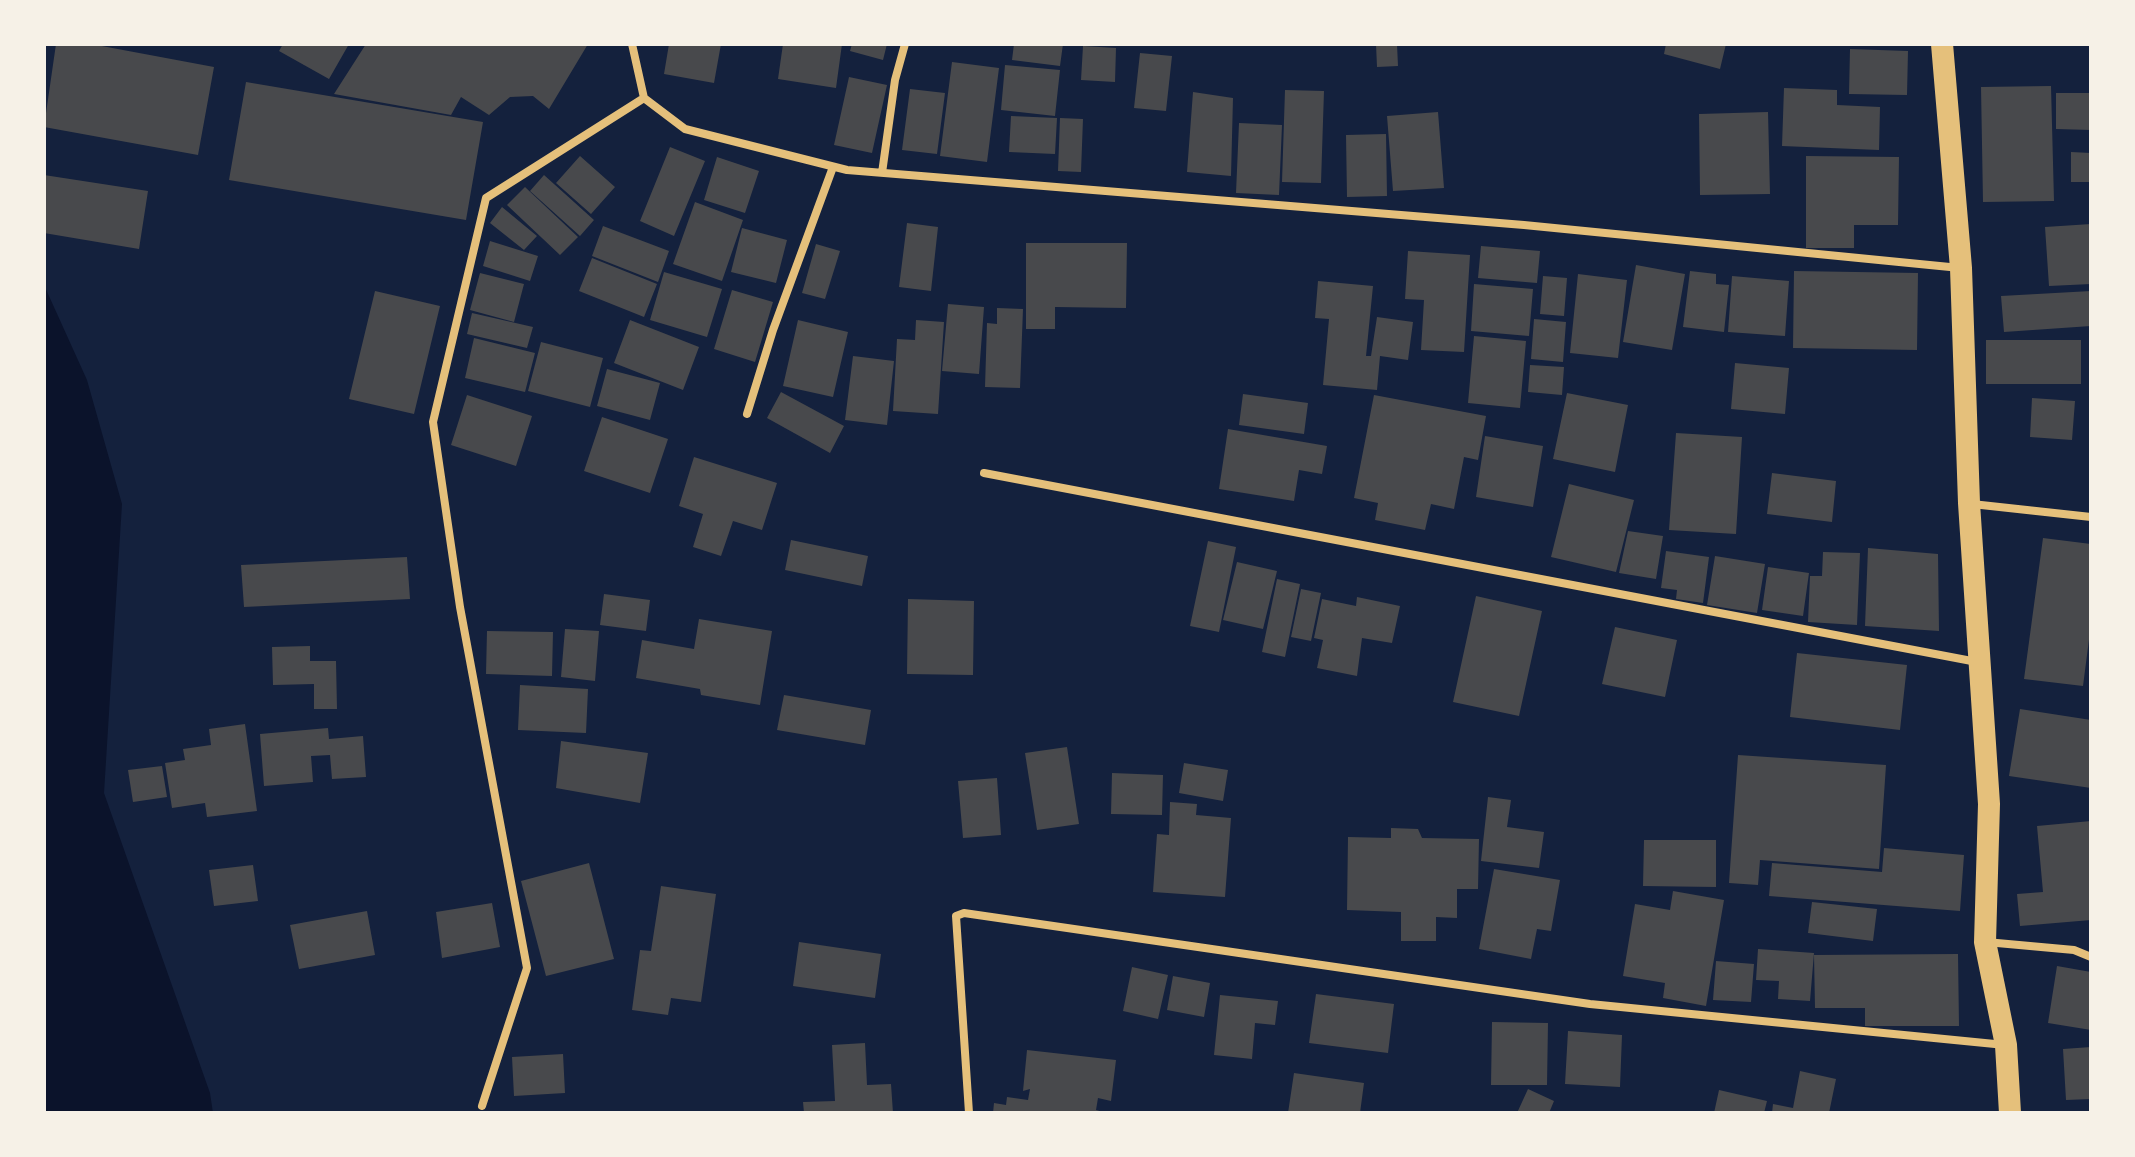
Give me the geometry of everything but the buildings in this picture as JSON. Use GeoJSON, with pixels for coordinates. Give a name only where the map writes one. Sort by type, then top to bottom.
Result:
{"type":"FeatureCollection","features":[{"type":"Feature","properties":{"kind":"highway"},"geometry":{"type":"LineString","coordinates":[[1942,44],[1961,268],[1969,503],[1989,804],[1985,942],[2006,1045],[2010,1113]]}},
{"type":"Feature","properties":{"kind":"street"},"geometry":{"type":"LineString","coordinates":[[632,44],[644,98],[685,129],[833,167],[1508,224],[1961,268]]}},
{"type":"Feature","properties":{"kind":"street"},"geometry":{"type":"LineString","coordinates":[[882,173],[895,80],[905,44]]}},
{"type":"Feature","properties":{"kind":"street"},"geometry":{"type":"LineString","coordinates":[[482,1106],[527,968],[460,607],[433,422],[486,198],[644,98]]}},
{"type":"Feature","properties":{"kind":"street"},"geometry":{"type":"LineString","coordinates":[[747,414],[777,317],[833,167]]}},
{"type":"Feature","properties":{"kind":"street"},"geometry":{"type":"LineString","coordinates":[[984,473],[1981,663]]}},
{"type":"Feature","properties":{"kind":"street"},"geometry":{"type":"LineString","coordinates":[[1969,503],[2091,517]]}},
{"type":"Feature","properties":{"kind":"street"},"geometry":{"type":"LineString","coordinates":[[969,1113],[956,916],[964,913],[1590,1004],[2006,1045]]}},
{"type":"Feature","properties":{"kind":"street"},"geometry":{"type":"LineString","coordinates":[[1985,942],[2074,950],[2091,957]]}},
{"type":"Feature","properties":{"kind":"water"},"geometry":{"type":"Polygon","coordinates":[[[44,285],[87,380],[122,504],[104,793],[210,1093],[213,1113],[44,1113],[44,285]]]}}]}
